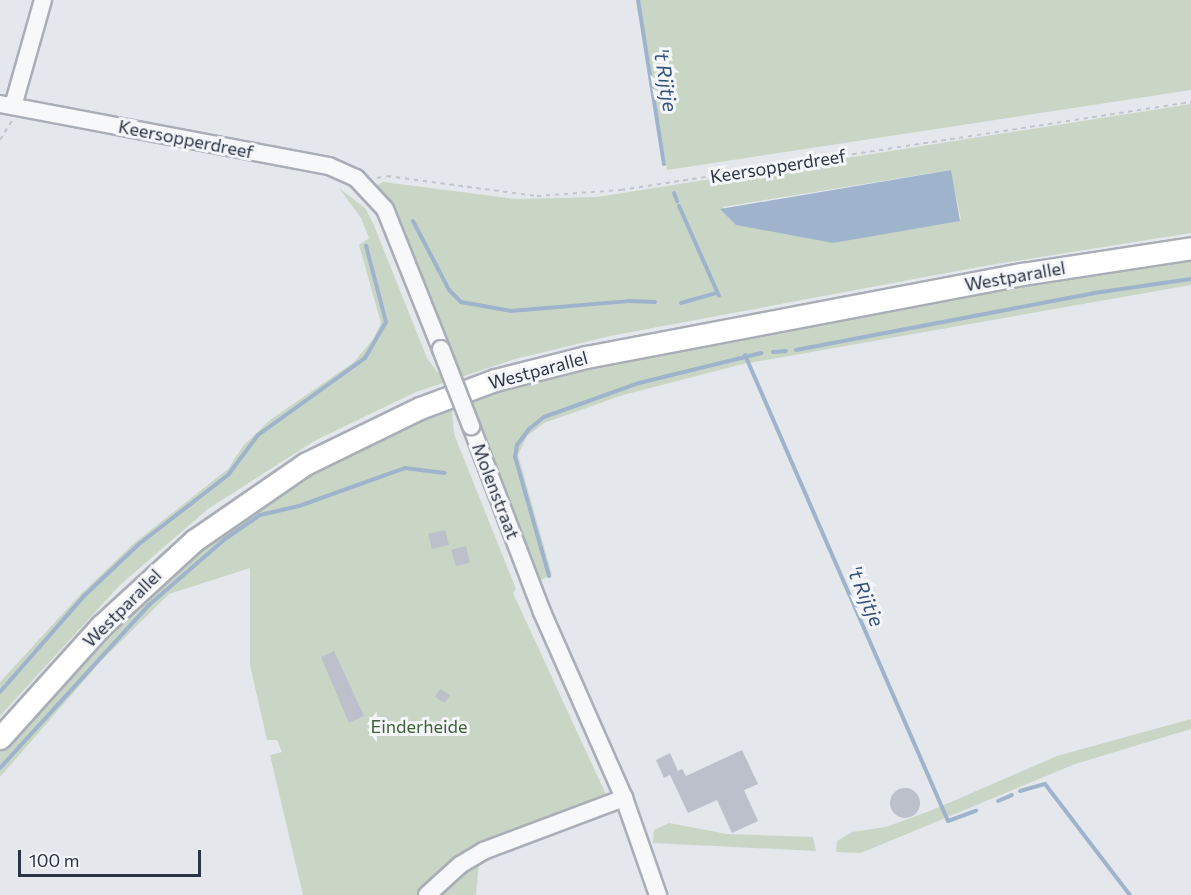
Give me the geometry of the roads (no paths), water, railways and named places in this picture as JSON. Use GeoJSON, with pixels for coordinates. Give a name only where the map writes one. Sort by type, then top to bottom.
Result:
{"type":"FeatureCollection","features":[{"type":"Feature","properties":{"kind":"main road","name":"Westparallel"},"geometry":{"type":"LineString","coordinates":[[0,721],[94,616],[195,524],[292,458],[417,395],[491,369],[583,346],[1021,263],[1191,237]]}},
{"type":"Feature","properties":{"kind":"main road","name":"Westparallel"},"geometry":{"type":"LineString","coordinates":[[0,738],[101,626],[195,540],[305,464],[420,408],[495,380],[586,357],[1022,274],[1191,248]]}},
{"type":"Feature","properties":{"kind":"street"},"geometry":{"type":"LineString","coordinates":[[9,110],[43,0]]}},
{"type":"Feature","properties":{"kind":"street","name":"Keersopperdreef"},"geometry":{"type":"LineString","coordinates":[[9,110],[329,166],[367,186]]}},
{"type":"Feature","properties":{"kind":"street","name":"Molenstraat"},"geometry":{"type":"LineString","coordinates":[[367,186],[385,209],[547,623],[624,798],[658,895]]}},
{"type":"Feature","properties":{"kind":"street"},"geometry":{"type":"LineString","coordinates":[[427,895],[460,865],[483,851],[624,798]]}},
{"type":"Feature","properties":{"kind":"water"},"geometry":{"type":"Polygon","coordinates":[[[951,170],[960,221],[833,243],[736,225],[720,209],[951,170]]]}},
{"type":"Feature","properties":{"kind":"waterway","name":"'t Rijtje"},"geometry":{"type":"LineString","coordinates":[[638,0],[664,164]]}},
{"type":"Feature","properties":{"kind":"waterway","name":"'t Rijtje"},"geometry":{"type":"LineString","coordinates":[[674,193],[677,201]]}},
{"type":"Feature","properties":{"kind":"waterway","name":"'t Rijtje"},"geometry":{"type":"LineString","coordinates":[[679,206],[719,296]]}},
{"type":"Feature","properties":{"kind":"waterway"},"geometry":{"type":"LineString","coordinates":[[413,221],[449,290],[461,302],[511,311],[629,301],[655,302]]}},
{"type":"Feature","properties":{"kind":"waterway"},"geometry":{"type":"LineString","coordinates":[[0,692],[84,596],[139,544],[228,475],[258,435],[365,358],[386,322],[366,246]]}},
{"type":"Feature","properties":{"kind":"waterway"},"geometry":{"type":"LineString","coordinates":[[796,350],[1094,293],[1191,279]]}},
{"type":"Feature","properties":{"kind":"waterway"},"geometry":{"type":"LineString","coordinates":[[681,303],[717,293]]}},
{"type":"Feature","properties":{"kind":"waterway"},"geometry":{"type":"LineString","coordinates":[[773,352],[786,351]]}},
{"type":"Feature","properties":{"kind":"waterway"},"geometry":{"type":"LineString","coordinates":[[549,576],[515,457],[517,445],[529,429],[544,417],[639,383],[761,353]]}},
{"type":"Feature","properties":{"kind":"waterway","name":"'t Rijtje"},"geometry":{"type":"LineString","coordinates":[[745,355],[948,821],[976,811]]}},
{"type":"Feature","properties":{"kind":"waterway"},"geometry":{"type":"LineString","coordinates":[[0,768],[149,605],[225,539],[260,515],[299,506],[405,468],[445,473]]}},
{"type":"Feature","properties":{"kind":"waterway","name":"'t Rijtje"},"geometry":{"type":"LineString","coordinates":[[1020,791],[1045,784],[1130,895]]}},
{"type":"Feature","properties":{"kind":"waterway","name":"'t Rijtje"},"geometry":{"type":"LineString","coordinates":[[998,801],[1012,795]]}},
{"type":"Feature","properties":{"kind":"park label","name":"Einderheide"},"geometry":{"type":"Point","coordinates":[419,726]}}]}
